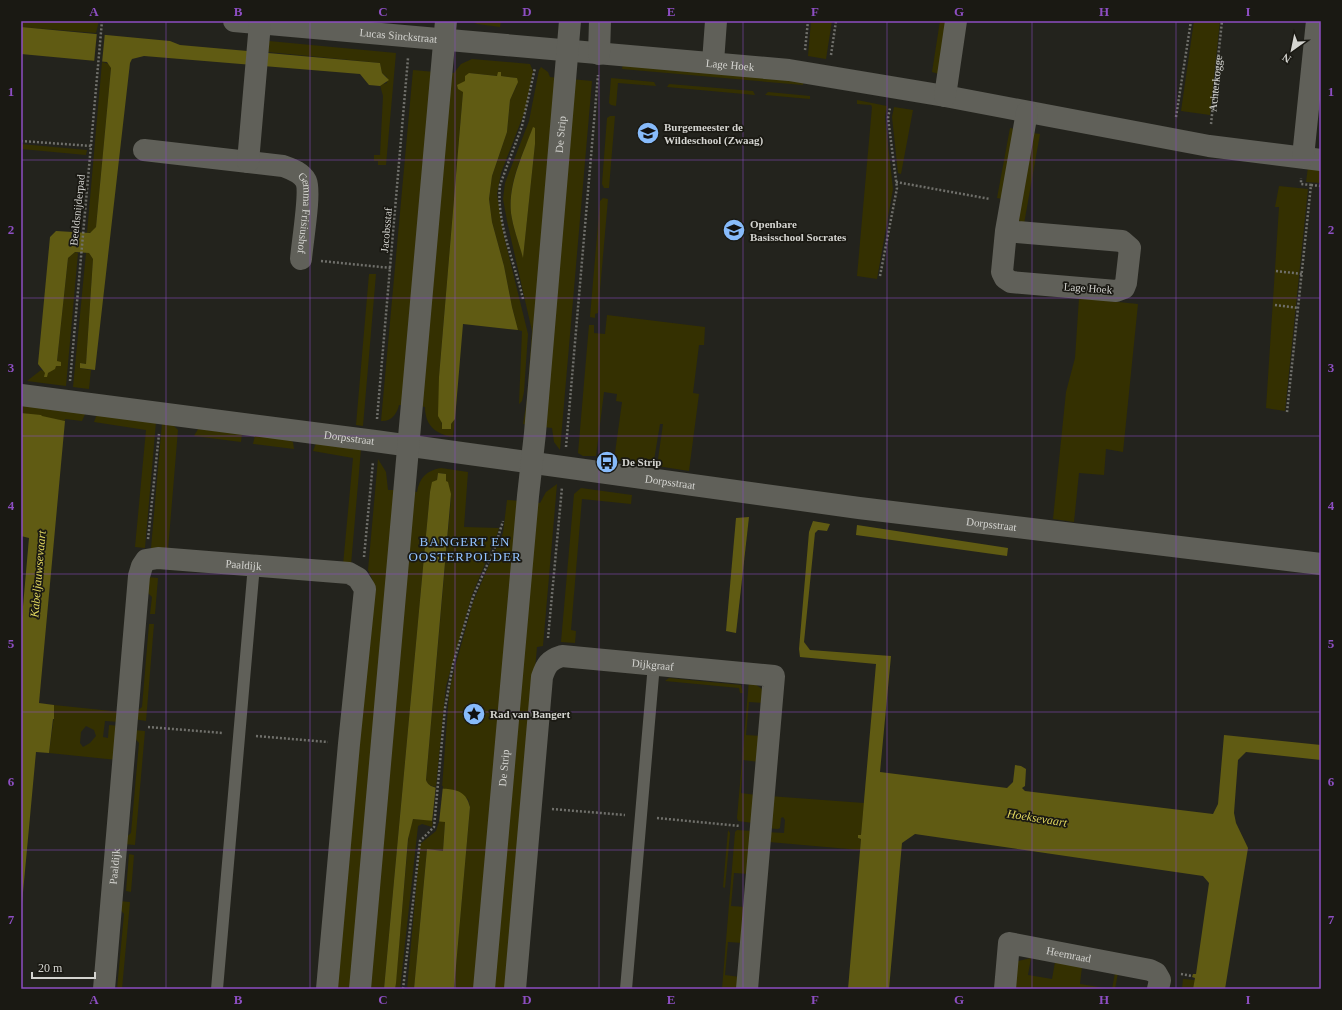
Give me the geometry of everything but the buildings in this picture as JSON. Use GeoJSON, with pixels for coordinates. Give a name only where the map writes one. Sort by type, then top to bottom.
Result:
{"type":"FeatureCollection","features":[{"type":"Feature","properties":{"kind":"street","name":"Lucas Sinckstraat"},"geometry":{"type":"LineString","coordinates":[[234,21],[260,32],[410,37],[445,30],[567,51]]}},
{"type":"Feature","properties":{"kind":"street","name":"De Strip"},"geometry":{"type":"LineString","coordinates":[[484,989],[532,463],[570,21]]}},
{"type":"Feature","properties":{"kind":"street"},"geometry":{"type":"LineString","coordinates":[[600,21],[600,54]]}},
{"type":"Feature","properties":{"kind":"street"},"geometry":{"type":"LineString","coordinates":[[713,62],[716,21]]}},
{"type":"Feature","properties":{"kind":"street"},"geometry":{"type":"LineString","coordinates":[[945,96],[956,21]]}},
{"type":"Feature","properties":{"kind":"street"},"geometry":{"type":"LineString","coordinates":[[1312,159],[1318,44],[1317,21]]}},
{"type":"Feature","properties":{"kind":"street"},"geometry":{"type":"LineString","coordinates":[[360,989],[445,30]]}},
{"type":"Feature","properties":{"kind":"street"},"geometry":{"type":"LineString","coordinates":[[248,162],[260,32]]}},
{"type":"Feature","properties":{"kind":"street","name":"Lage Hoek"},"geometry":{"type":"LineString","coordinates":[[567,51],[713,62],[789,70],[945,96],[1173,140],[1312,159]]}},
{"type":"Feature","properties":{"kind":"street","name":"Lage Hoek"},"geometry":{"type":"LineString","coordinates":[[1006,231],[1122,241],[1130,248],[1126,283],[1124,288],[1116,291],[1011,282],[1005,278],[1002,272],[1006,231],[1027,112]]}},
{"type":"Feature","properties":{"kind":"street","name":"Gemma Frisiushof"},"geometry":{"type":"LineString","coordinates":[[144,150],[282,166],[299,173],[306,182],[307,196],[301,259]]}},
{"type":"Feature","properties":{"kind":"street","name":"Dorpsstraat"},"geometry":{"type":"LineString","coordinates":[[21,395],[375,441],[858,508],[1321,564]]}},
{"type":"Feature","properties":{"kind":"street","name":"Paaldijk"},"geometry":{"type":"LineString","coordinates":[[104,989],[139,576],[142,566],[146,560],[158,558],[349,573],[358,578]]}},
{"type":"Feature","properties":{"kind":"street"},"geometry":{"type":"LineString","coordinates":[[327,989],[349,744],[365,588],[358,578]]}},
{"type":"Feature","properties":{"kind":"street","name":"Dijkgraaf"},"geometry":{"type":"LineString","coordinates":[[551,660],[562,656],[774,676],[747,989]]}},
{"type":"Feature","properties":{"kind":"street"},"geometry":{"type":"LineString","coordinates":[[515,989],[542,678],[546,665],[551,660]]}},
{"type":"Feature","properties":{"kind":"street","name":"Heemraad"},"geometry":{"type":"LineString","coordinates":[[1005,989],[1009,943],[1150,970],[1156,973],[1160,980],[1158,989]]}},
{"type":"Feature","properties":{"kind":"lane"},"geometry":{"type":"LineString","coordinates":[[217,989],[254,565]]}},
{"type":"Feature","properties":{"kind":"lane"},"geometry":{"type":"LineString","coordinates":[[626,989],[654,664]]}},
{"type":"Feature","properties":{"kind":"path","name":"Beeldsnijderpad"},"geometry":{"type":"LineString","coordinates":[[68,402],[102,21]]}},
{"type":"Feature","properties":{"kind":"path"},"geometry":{"type":"LineString","coordinates":[[802,73],[808,21]]}},
{"type":"Feature","properties":{"kind":"path"},"geometry":{"type":"LineString","coordinates":[[828,77],[836,21]]}},
{"type":"Feature","properties":{"kind":"path"},"geometry":{"type":"LineString","coordinates":[[1173,140],[1191,21]]}},
{"type":"Feature","properties":{"kind":"path","name":"Achterkogge"},"geometry":{"type":"LineString","coordinates":[[1209,146],[1222,21]]}},
{"type":"Feature","properties":{"kind":"path","name":"Jacobsstaf"},"geometry":{"type":"LineString","coordinates":[[358,578],[363,567],[391,268],[410,37]]}},
{"type":"Feature","properties":{"kind":"path"},"geometry":{"type":"LineString","coordinates":[[551,660],[547,649],[600,54]]}},
{"type":"Feature","properties":{"kind":"path"},"geometry":{"type":"LineString","coordinates":[[525,306],[505,235],[499,196],[500,185],[528,107],[535,69]]}},
{"type":"Feature","properties":{"kind":"path"},"geometry":{"type":"LineString","coordinates":[[880,276],[897,188],[888,118],[893,88]]}},
{"type":"Feature","properties":{"kind":"path"},"geometry":{"type":"LineString","coordinates":[[21,141],[92,146]]}},
{"type":"Feature","properties":{"kind":"path"},"geometry":{"type":"LineString","coordinates":[[1312,159],[1300,184],[1321,186]]}},
{"type":"Feature","properties":{"kind":"path"},"geometry":{"type":"LineString","coordinates":[[896,182],[1011,203]]}},
{"type":"Feature","properties":{"kind":"path"},"geometry":{"type":"LineString","coordinates":[[1288,412],[1311,185]]}},
{"type":"Feature","properties":{"kind":"path"},"geometry":{"type":"LineString","coordinates":[[301,259],[391,268]]}},
{"type":"Feature","properties":{"kind":"path"},"geometry":{"type":"LineString","coordinates":[[1276,271],[1302,274]]}},
{"type":"Feature","properties":{"kind":"path"},"geometry":{"type":"LineString","coordinates":[[1275,305],[1298,308]]}},
{"type":"Feature","properties":{"kind":"path"},"geometry":{"type":"LineString","coordinates":[[146,560],[161,414]]}},
{"type":"Feature","properties":{"kind":"path"},"geometry":{"type":"LineString","coordinates":[[403,989],[420,841],[434,827],[440,780],[445,708],[453,664],[473,597],[495,547],[504,513]]}},
{"type":"Feature","properties":{"kind":"path"},"geometry":{"type":"LineString","coordinates":[[1182,974],[1192,976]]}},
{"type":"Feature","properties":{"kind":"shaded area"},"geometry":{"type":"Polygon","coordinates":[[[21,21],[99,21],[96,33],[21,27],[21,21]]]}},
{"type":"Feature","properties":{"kind":"shaded area"},"geometry":{"type":"Polygon","coordinates":[[[471,21],[501,21],[500,27],[477,24],[471,21]]]}},
{"type":"Feature","properties":{"kind":"shaded area"},"geometry":{"type":"Polygon","coordinates":[[[811,21],[832,21],[826,59],[808,56],[811,21]]]}},
{"type":"Feature","properties":{"kind":"shaded area"},"geometry":{"type":"Polygon","coordinates":[[[940,21],[947,21],[939,74],[932,72],[940,21]]]}},
{"type":"Feature","properties":{"kind":"shaded area"},"geometry":{"type":"Polygon","coordinates":[[[1194,21],[1220,21],[1210,115],[1181,111],[1194,21]]]}},
{"type":"Feature","properties":{"kind":"shaded area"},"geometry":{"type":"Polygon","coordinates":[[[269,41],[396,53],[386,165],[378,165],[378,161],[374,161],[374,155],[380,155],[383,96],[380,85],[387,83],[387,77],[382,73],[380,63],[268,52],[269,41]]]}},
{"type":"Feature","properties":{"kind":"shaded area"},"geometry":{"type":"Polygon","coordinates":[[[472,59],[530,64],[533,71],[525,111],[501,173],[497,194],[504,236],[528,334],[524,392],[522,401],[519,404],[522,331],[518,330],[512,307],[504,266],[492,222],[489,199],[492,176],[507,132],[510,100],[517,85],[517,78],[500,76],[501,73],[497,76],[469,73],[463,92],[439,377],[442,428],[450,429],[451,424],[455,419],[453,437],[441,434],[433,428],[427,419],[425,407],[417,406],[447,73],[454,73],[461,64],[472,59]]]}},
{"type":"Feature","properties":{"kind":"shaded area"},"geometry":{"type":"Polygon","coordinates":[[[102,62],[109,64],[111,68],[96,227],[93,232],[87,233],[102,62]]]}},
{"type":"Feature","properties":{"kind":"shaded area"},"geometry":{"type":"Polygon","coordinates":[[[623,62],[804,80],[803,85],[622,69],[623,62]]]}},
{"type":"Feature","properties":{"kind":"shaded area"},"geometry":{"type":"Polygon","coordinates":[[[541,67],[548,72],[550,77],[558,78],[528,425],[523,424],[527,399],[532,331],[503,199],[505,183],[529,121],[539,70],[541,67]],[[535,128],[529,138],[521,158],[512,191],[512,219],[523,257],[535,144],[535,128]]]}},
{"type":"Feature","properties":{"kind":"shaded area"},"geometry":{"type":"Polygon","coordinates":[[[413,70],[435,72],[406,405],[399,405],[397,411],[391,419],[381,421],[413,70]]]}},
{"type":"Feature","properties":{"kind":"shaded area"},"geometry":{"type":"Polygon","coordinates":[[[611,78],[654,82],[656,86],[618,83],[616,106],[609,103],[611,78]]]}},
{"type":"Feature","properties":{"kind":"shaded area"},"geometry":{"type":"Polygon","coordinates":[[[571,79],[592,81],[560,450],[554,442],[552,428],[544,427],[571,79]]]}},
{"type":"Feature","properties":{"kind":"shaded area"},"geometry":{"type":"Polygon","coordinates":[[[669,84],[753,91],[755,95],[667,87],[669,84]]]}},
{"type":"Feature","properties":{"kind":"shaded area"},"geometry":{"type":"Polygon","coordinates":[[[768,92],[810,96],[810,99],[765,95],[768,92]]]}},
{"type":"Feature","properties":{"kind":"shaded area"},"geometry":{"type":"Polygon","coordinates":[[[857,100],[887,106],[885,117],[893,189],[877,279],[857,276],[872,107],[871,105],[857,104],[857,100]]]}},
{"type":"Feature","properties":{"kind":"shaded area"},"geometry":{"type":"Polygon","coordinates":[[[894,107],[913,110],[901,174],[898,173],[892,117],[894,107]]]}},
{"type":"Feature","properties":{"kind":"shaded area"},"geometry":{"type":"Polygon","coordinates":[[[610,116],[615,116],[609,188],[604,188],[602,184],[607,118],[610,116]]]}},
{"type":"Feature","properties":{"kind":"shaded area"},"geometry":{"type":"Polygon","coordinates":[[[1010,128],[1016,129],[1003,199],[997,198],[1010,128]]]}},
{"type":"Feature","properties":{"kind":"shaded area"},"geometry":{"type":"Polygon","coordinates":[[[1033,133],[1040,134],[1024,224],[1018,220],[1033,133]]]}},
{"type":"Feature","properties":{"kind":"shaded area"},"geometry":{"type":"Polygon","coordinates":[[[21,144],[87,150],[86,155],[21,149],[21,144]]]}},
{"type":"Feature","properties":{"kind":"shaded area"},"geometry":{"type":"Polygon","coordinates":[[[1308,167],[1321,168],[1321,183],[1306,182],[1308,167]]]}},
{"type":"Feature","properties":{"kind":"shaded area"},"geometry":{"type":"Polygon","coordinates":[[[1279,186],[1308,189],[1285,411],[1266,408],[1279,207],[1275,207],[1279,186]]]}},
{"type":"Feature","properties":{"kind":"shaded area"},"geometry":{"type":"Polygon","coordinates":[[[603,198],[608,199],[598,313],[595,314],[595,318],[590,317],[600,201],[603,198]]]}},
{"type":"Feature","properties":{"kind":"shaded area"},"geometry":{"type":"Polygon","coordinates":[[[75,252],[78,253],[66,386],[27,381],[41,370],[48,373],[56,366],[61,366],[57,361],[68,258],[75,252]]]}},
{"type":"Feature","properties":{"kind":"shaded area"},"geometry":{"type":"Polygon","coordinates":[[[86,253],[89,253],[93,259],[86,364],[81,363],[80,368],[91,370],[89,389],[73,387],[86,253]]]}},
{"type":"Feature","properties":{"kind":"shaded area"},"geometry":{"type":"Polygon","coordinates":[[[369,274],[376,274],[363,426],[356,425],[369,274]]]}},
{"type":"Feature","properties":{"kind":"shaded area"},"geometry":{"type":"Polygon","coordinates":[[[1079,298],[1138,304],[1123,452],[1106,449],[1104,475],[1079,473],[1074,522],[1053,519],[1066,392],[1075,358],[1079,298]]]}},
{"type":"Feature","properties":{"kind":"shaded area"},"geometry":{"type":"Polygon","coordinates":[[[607,315],[705,327],[704,345],[699,345],[693,393],[699,394],[689,471],[657,466],[663,424],[660,424],[653,466],[614,460],[622,402],[616,401],[617,394],[604,392],[596,456],[583,456],[578,453],[589,325],[594,325],[594,333],[605,334],[607,315]]]}},
{"type":"Feature","properties":{"kind":"shaded area"},"geometry":{"type":"Polygon","coordinates":[[[21,402],[86,412],[82,421],[65,419],[65,421],[21,413],[21,402]]]}},
{"type":"Feature","properties":{"kind":"shaded area"},"geometry":{"type":"Polygon","coordinates":[[[97,414],[156,422],[145,548],[135,547],[146,430],[94,422],[97,414]]]}},
{"type":"Feature","properties":{"kind":"shaded area"},"geometry":{"type":"Polygon","coordinates":[[[162,423],[172,424],[178,430],[168,550],[151,548],[162,423]]]}},
{"type":"Feature","properties":{"kind":"shaded area"},"geometry":{"type":"Polygon","coordinates":[[[198,429],[242,434],[241,442],[194,436],[198,429]]]}},
{"type":"Feature","properties":{"kind":"shaded area"},"geometry":{"type":"Polygon","coordinates":[[[255,435],[291,441],[293,442],[294,449],[253,444],[255,435]]]}},
{"type":"Feature","properties":{"kind":"shaded area"},"geometry":{"type":"Polygon","coordinates":[[[316,443],[361,449],[351,565],[343,565],[353,458],[313,451],[316,443]]]}},
{"type":"Feature","properties":{"kind":"shaded area"},"geometry":{"type":"Polygon","coordinates":[[[378,459],[386,472],[388,490],[396,490],[355,989],[337,989],[373,581],[368,570],[378,459]]]}},
{"type":"Feature","properties":{"kind":"shaded area"},"geometry":{"type":"Polygon","coordinates":[[[441,468],[468,472],[464,527],[499,528],[472,595],[446,686],[436,787],[431,786],[426,780],[451,498],[446,481],[446,474],[438,473],[437,480],[430,492],[384,989],[366,989],[410,491],[417,492],[424,476],[436,469],[441,468]]]}},
{"type":"Feature","properties":{"kind":"shaded area"},"geometry":{"type":"Polygon","coordinates":[[[557,484],[543,646],[537,647],[507,989],[489,989],[533,502],[540,503],[546,492],[557,484]]]}},
{"type":"Feature","properties":{"kind":"shaded area"},"geometry":{"type":"Polygon","coordinates":[[[581,488],[632,495],[631,504],[582,499],[571,630],[576,631],[575,643],[561,642],[574,494],[581,488]]]}},
{"type":"Feature","properties":{"kind":"shaded area"},"geometry":{"type":"Polygon","coordinates":[[[507,500],[521,501],[478,989],[454,989],[470,807],[468,799],[442,788],[449,694],[473,602],[503,533],[507,500]]]}},
{"type":"Feature","properties":{"kind":"shaded area"},"geometry":{"type":"Polygon","coordinates":[[[148,577],[158,578],[155,614],[150,614],[152,597],[145,590],[148,577]]]}},
{"type":"Feature","properties":{"kind":"shaded area"},"geometry":{"type":"Polygon","coordinates":[[[149,624],[154,624],[146,721],[134,719],[134,714],[142,707],[149,624]]]}},
{"type":"Feature","properties":{"kind":"shaded area"},"geometry":{"type":"Polygon","coordinates":[[[669,678],[741,685],[743,693],[740,693],[739,688],[665,681],[669,678]]]}},
{"type":"Feature","properties":{"kind":"shaded area"},"geometry":{"type":"Polygon","coordinates":[[[749,680],[762,689],[764,703],[749,702],[746,735],[761,736],[759,762],[743,760],[741,793],[756,795],[753,823],[738,821],[737,818],[749,680]]]}},
{"type":"Feature","properties":{"kind":"shaded area"},"geometry":{"type":"Polygon","coordinates":[[[54,705],[121,712],[120,722],[105,721],[103,737],[108,738],[109,725],[120,726],[117,760],[49,753],[54,705]],[[86,726],[81,732],[80,743],[83,747],[90,743],[96,736],[94,730],[86,726]]]}},
{"type":"Feature","properties":{"kind":"shaded area"},"geometry":{"type":"Polygon","coordinates":[[[133,730],[145,731],[135,845],[123,844],[123,840],[131,833],[139,743],[132,735],[133,730]]]}},
{"type":"Feature","properties":{"kind":"shaded area"},"geometry":{"type":"Polygon","coordinates":[[[769,796],[864,803],[861,835],[858,838],[861,839],[860,850],[769,842],[766,832],[784,833],[785,820],[783,817],[781,818],[780,828],[778,829],[766,828],[769,796]]]}},
{"type":"Feature","properties":{"kind":"shaded area"},"geometry":{"type":"Polygon","coordinates":[[[413,819],[433,820],[432,827],[422,824],[418,826],[400,989],[395,989],[409,831],[413,819]]]}},
{"type":"Feature","properties":{"kind":"shaded area"},"geometry":{"type":"Polygon","coordinates":[[[439,821],[445,821],[443,851],[427,849],[414,989],[407,989],[420,844],[436,831],[439,821]]]}},
{"type":"Feature","properties":{"kind":"shaded area"},"geometry":{"type":"Polygon","coordinates":[[[728,830],[730,833],[725,888],[723,887],[728,830]]]}},
{"type":"Feature","properties":{"kind":"shaded area"},"geometry":{"type":"Polygon","coordinates":[[[737,830],[753,831],[749,874],[734,873],[731,906],[746,907],[743,943],[728,942],[725,975],[740,977],[739,989],[722,989],[735,832],[737,830]]]}},
{"type":"Feature","properties":{"kind":"shaded area"},"geometry":{"type":"Polygon","coordinates":[[[129,854],[134,855],[131,892],[126,891],[129,854]]]}},
{"type":"Feature","properties":{"kind":"shaded area"},"geometry":{"type":"Polygon","coordinates":[[[118,901],[130,902],[122,989],[117,989],[124,914],[117,906],[118,901]]]}},
{"type":"Feature","properties":{"kind":"shaded area"},"geometry":{"type":"Polygon","coordinates":[[[1031,958],[1028,975],[1052,979],[1055,962],[1082,967],[1080,984],[1112,989],[1013,989],[1018,961],[1031,958]]]}},
{"type":"Feature","properties":{"kind":"shaded area"},"geometry":{"type":"Polygon","coordinates":[[[1115,973],[1118,973],[1115,989],[1112,989],[1115,973]]]}},
{"type":"Feature","properties":{"kind":"shaded area"},"geometry":{"type":"Polygon","coordinates":[[[1183,979],[1195,980],[1193,989],[1182,989],[1183,979]]]}},
{"type":"Feature","properties":{"kind":"water"},"geometry":{"type":"Polygon","coordinates":[[[21,27],[170,41],[180,45],[380,63],[382,73],[389,80],[380,86],[369,85],[360,74],[144,56],[132,59],[130,63],[95,370],[80,368],[80,363],[86,364],[93,259],[89,253],[75,252],[68,258],[57,361],[61,362],[61,366],[56,366],[55,369],[48,373],[47,377],[44,377],[45,373],[38,364],[50,237],[56,231],[90,233],[96,227],[111,68],[107,62],[21,54],[21,27]]]}},
{"type":"Feature","properties":{"kind":"water"},"geometry":{"type":"Polygon","coordinates":[[[498,72],[501,72],[501,76],[517,78],[518,82],[510,100],[507,132],[492,176],[489,199],[492,222],[504,266],[518,330],[463,324],[455,419],[451,424],[451,429],[442,429],[442,423],[438,416],[439,377],[463,92],[458,89],[457,85],[465,81],[465,76],[469,73],[497,76],[498,72]]]}},
{"type":"Feature","properties":{"kind":"water"},"geometry":{"type":"Polygon","coordinates":[[[533,127],[535,128],[535,144],[523,258],[513,224],[511,202],[517,169],[533,127]]]}},
{"type":"Feature","properties":{"kind":"water","name":"Kabeljauwsevaart"},"geometry":{"type":"Polygon","coordinates":[[[21,413],[41,415],[65,421],[39,703],[54,705],[54,719],[49,753],[36,752],[21,914],[21,629],[29,538],[21,536],[21,413]]]}},
{"type":"Feature","properties":{"kind":"water"},"geometry":{"type":"Polygon","coordinates":[[[438,473],[446,474],[446,481],[448,482],[451,494],[426,780],[429,785],[455,790],[461,793],[467,798],[470,807],[454,989],[414,989],[427,849],[443,851],[445,822],[413,819],[408,839],[395,989],[384,989],[430,492],[432,482],[437,480],[438,473]]]}},
{"type":"Feature","properties":{"kind":"water"},"geometry":{"type":"Polygon","coordinates":[[[749,517],[736,633],[726,631],[736,518],[749,517]]]}},
{"type":"Feature","properties":{"kind":"water","name":"Hoeksevaart"},"geometry":{"type":"Polygon","coordinates":[[[813,521],[830,524],[827,531],[818,530],[815,533],[804,642],[810,650],[891,656],[880,772],[1007,788],[1013,782],[1015,765],[1026,769],[1025,786],[1022,788],[1025,791],[1213,814],[1218,804],[1224,735],[1321,745],[1321,760],[1246,752],[1238,760],[1234,813],[1236,823],[1248,848],[1225,989],[1193,989],[1195,978],[1192,977],[1193,974],[1196,974],[1209,883],[1203,876],[915,834],[902,843],[889,989],[848,989],[861,839],[858,838],[858,835],[861,835],[876,664],[800,657],[799,649],[809,532],[813,521]]]}},
{"type":"Feature","properties":{"kind":"water"},"geometry":{"type":"Polygon","coordinates":[[[857,525],[1008,548],[1007,556],[856,535],[857,525]]]}},
{"type":"Feature","properties":{"kind":"pier"},"geometry":{"type":"Polygon","coordinates":[[[97,32],[105,32],[102,63],[94,63],[97,32]]]}},
{"type":"Feature","properties":{"kind":"pier"},"geometry":{"type":"Polygon","coordinates":[[[436,785],[443,786],[439,823],[432,822],[436,785]]]}},
{"type":"Feature","properties":{"kind":"place","name":"Burgemeester de Wildeschool (Zwaag)"},"geometry":{"type":"Point","coordinates":[648,133]}},
{"type":"Feature","properties":{"kind":"place","name":"Openbare Basisschool Socrates"},"geometry":{"type":"Point","coordinates":[734,230]}},
{"type":"Feature","properties":{"kind":"place","name":"De Strip"},"geometry":{"type":"Point","coordinates":[607,462]}},
{"type":"Feature","properties":{"kind":"place","name":"Rad van Bangert"},"geometry":{"type":"Point","coordinates":[474,714]}},
{"type":"Feature","properties":{"kind":"district","name":"BANGERT EN OOSTERPOLDER"},"geometry":{"type":"Point","coordinates":[465,548]}}]}
